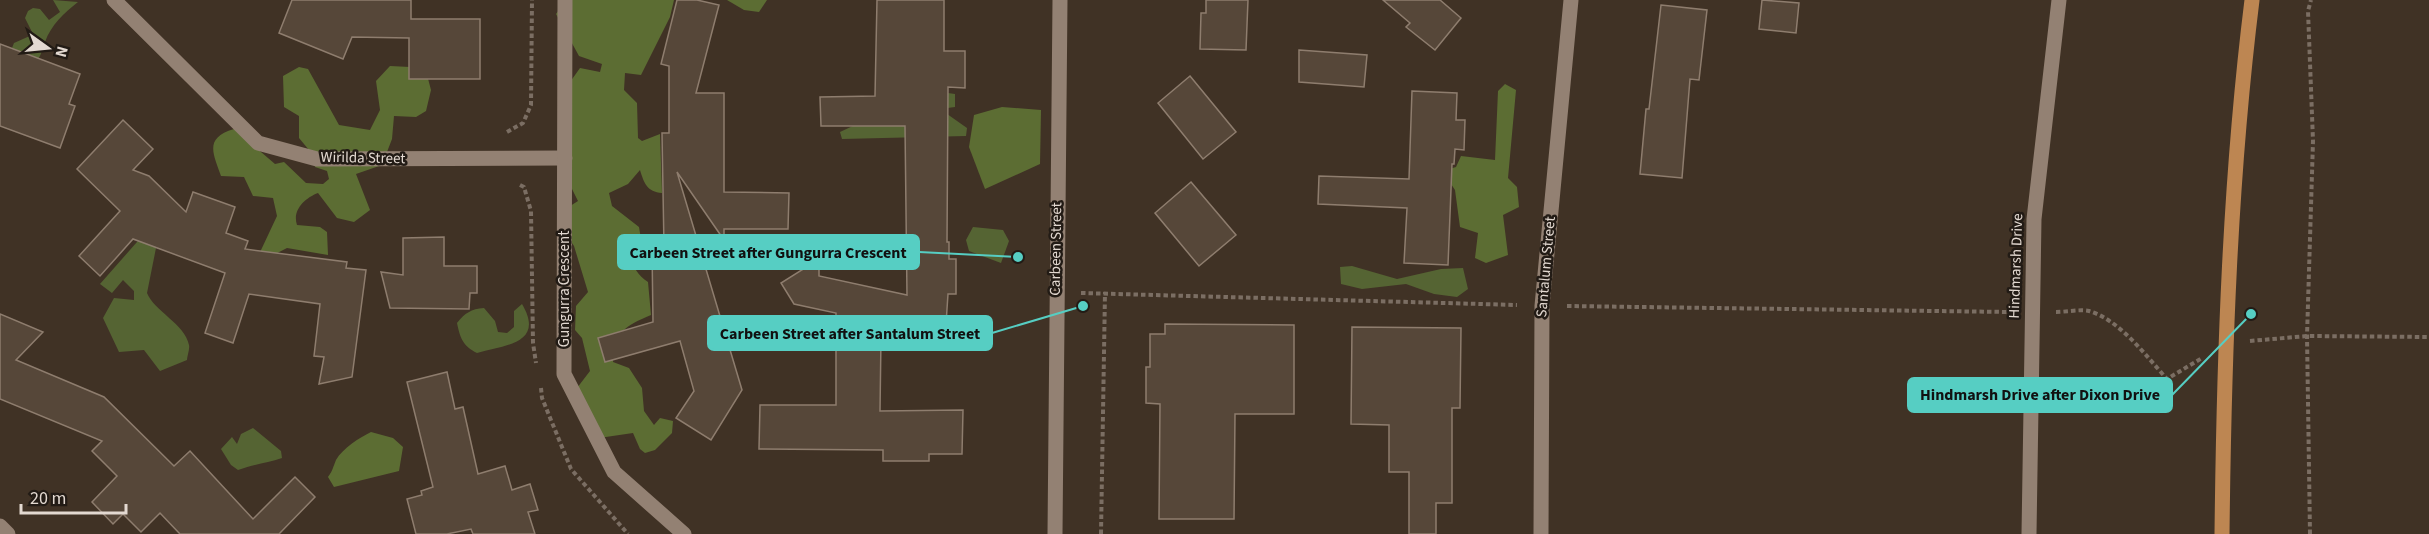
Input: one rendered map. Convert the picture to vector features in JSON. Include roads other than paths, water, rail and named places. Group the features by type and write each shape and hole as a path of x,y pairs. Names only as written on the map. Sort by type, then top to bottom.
{"main road":[{"path":"2222,534 2228,268 2241,85 2252,0"}],"street":[{"name":"Wirilda Street","path":"114,0 258,143 317,159 565,158"},
{"name":"Gungurra Crescent","path":"565,0 564,374 614,472 684,534"},
{"name":"Carbeen Street","path":"1055,534 1060,0"},
{"name":"Santalum Street","path":"1541,534 1542,306 1571,0"},
{"name":"Hindmarsh Drive","path":"2029,534 2034,219 2059,0"},
{"path":"0,526 8,534"}],"place":[{"name":"Carbeen Street after Gungurra Crescent","path":"1018,257"},
{"name":"Carbeen Street after Santalum Street","path":"1083,306"},
{"name":"Hindmarsh Drive after Dixon Drive","path":"2251,314"}]}
